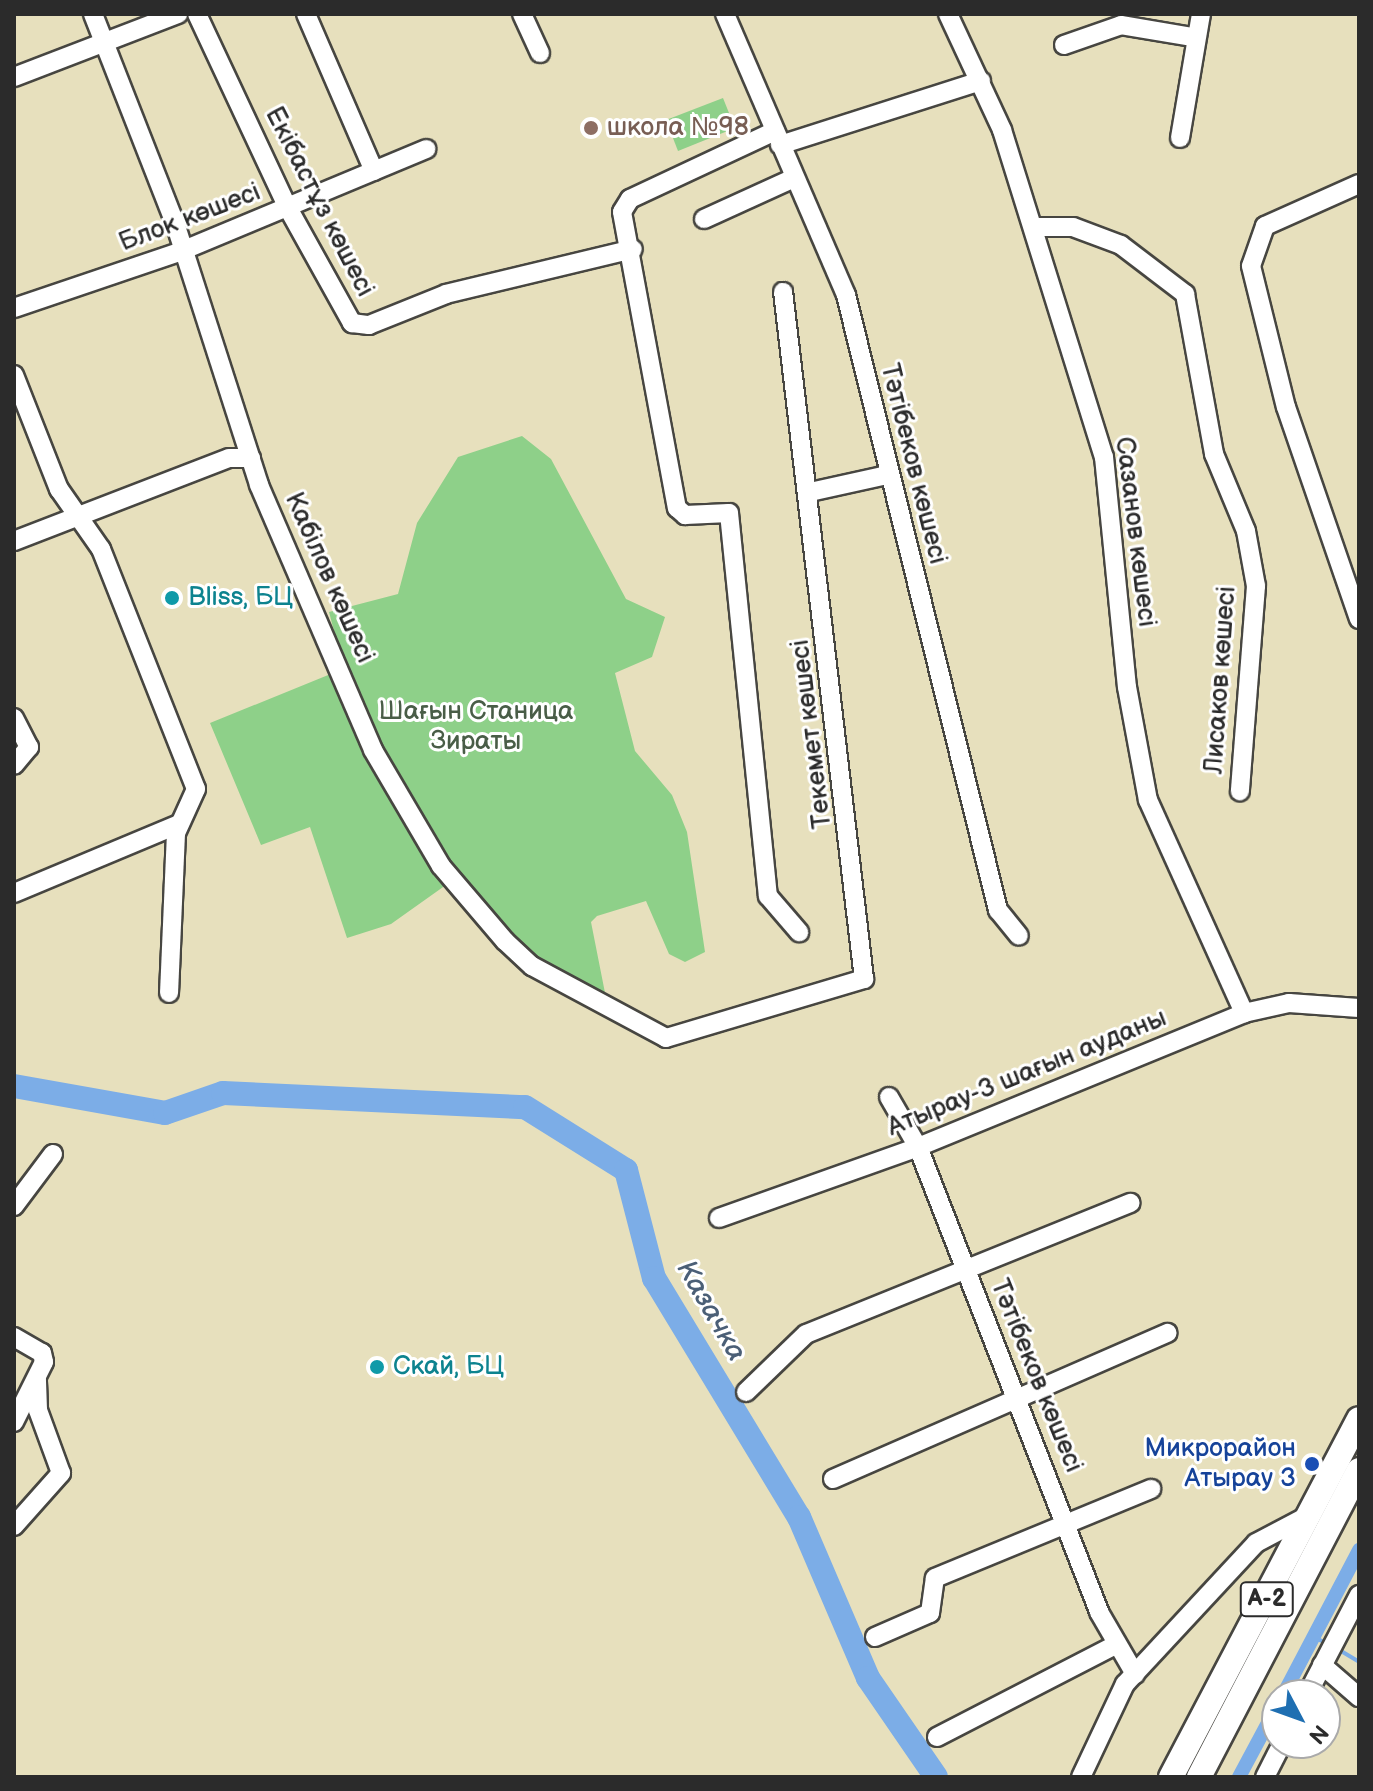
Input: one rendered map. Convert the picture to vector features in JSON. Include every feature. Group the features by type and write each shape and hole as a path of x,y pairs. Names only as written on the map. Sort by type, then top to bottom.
{"main road":[{"name":"A-2","path":"1171,1777 1313,1512 1359,1419"},
{"name":"A-2","path":"1199,1777 1359,1470"}],"street":[{"name":"Кабілов көшесі","path":"93,14 176,226 179,252 251,458 373,750 441,866 532,966 637,1026 682,1037"},
{"path":"14,77 178,14"},
{"name":"Екібастұз көшесі","path":"197,14 288,208 360,326 446,294 633,249"},
{"path":"306,14 374,171"},
{"path":"522,14 540,53"},
{"name":"Тәтібеков көшесі","path":"725,14 846,295 887,475 998,910 1019,936"},
{"name":"Сазанов көшесі","path":"948,14 981,81 1034,227 1104,457 1127,687 1148,800 1244,1013"},
{"path":"1180,138 1193,37 1201,14"},
{"path":"1064,45 1121,25 1193,37"},
{"path":"799,932 768,896 729,513 685,515 677,508 626,202 778,138 981,81"},
{"name":"Блок көшесі","path":"14,308 179,252 426,149"},
{"path":"704,219 794,178"},
{"path":"1359,184 1265,226 1251,266 1286,407 1359,619"},
{"name":"Лисаков көшесі","path":"1034,227 1073,227 1121,245 1185,294 1214,454 1246,531 1256,586 1240,791"},
{"name":"Текемет көшесі","path":"682,1037 864,979 810,492 783,292"},
{"path":"14,375 59,489 101,549 196,789 179,824 169,993"},
{"path":"14,541 77,513 229,458 251,458"},
{"path":"810,492 887,475"},
{"path":"14,718 29,747 14,765"},
{"path":"14,893 179,824"},
{"name":"Атырау-3 шағын ауданы","path":"719,1218 918,1147 1244,1013 1289,1003 1359,1008"},
{"name":"Тәтібеков көшесі","path":"889,1097 918,1147 1113,1646 1135,1674"},
{"path":"14,1206 53,1154"},
{"path":"746,1392 806,1334 1131,1203"},
{"path":"833,1479 1167,1333"},
{"path":"14,1337 42,1353 37,1379 38,1410 61,1473 14,1526"},
{"path":"14,1422 37,1379"},
{"path":"875,1637 930,1613 935,1578 1065,1521 1151,1489"},
{"path":"1081,1777 1135,1674 1256,1543 1313,1512"},
{"path":"1315,1679 1359,1595"},
{"path":"937,1737 1113,1646"},
{"path":"1322,1665 1359,1697"},
{"path":"1265,1777 1274,1759"}],"green space":[{"path":"723,98 735,128 678,151 666,120"},
{"name":"Шағын Станица Зираты","path":"522,436 551,459 626,599 665,617 652,657 615,673 635,751 672,795 687,832 705,952 685,962 669,954 646,901 597,916 591,922 607,1003 527,953 460,875 391,924 347,938 310,827 261,845 210,723 338,671 343,665 329,612 398,594 417,523 458,457"}],"waterway":[{"name":"Казачка","path":"14,1086 165,1113 223,1093 525,1107 626,1170 654,1278 799,1517 868,1678 936,1777"},
{"path":"1291,1679 1359,1550"},
{"path":"1313,1637 1322,1641"},
{"path":"1341,1651 1359,1662"},
{"path":"1239,1777 1261,1736"}],"place":[{"name":"школа №98","path":"591,128"},
{"name":"Bliss, БЦ","path":"172,598"},
{"name":"Скай, БЦ","path":"377,1367"},
{"name":"Микрорайон Атырау 3","path":"1312,1464"}]}
